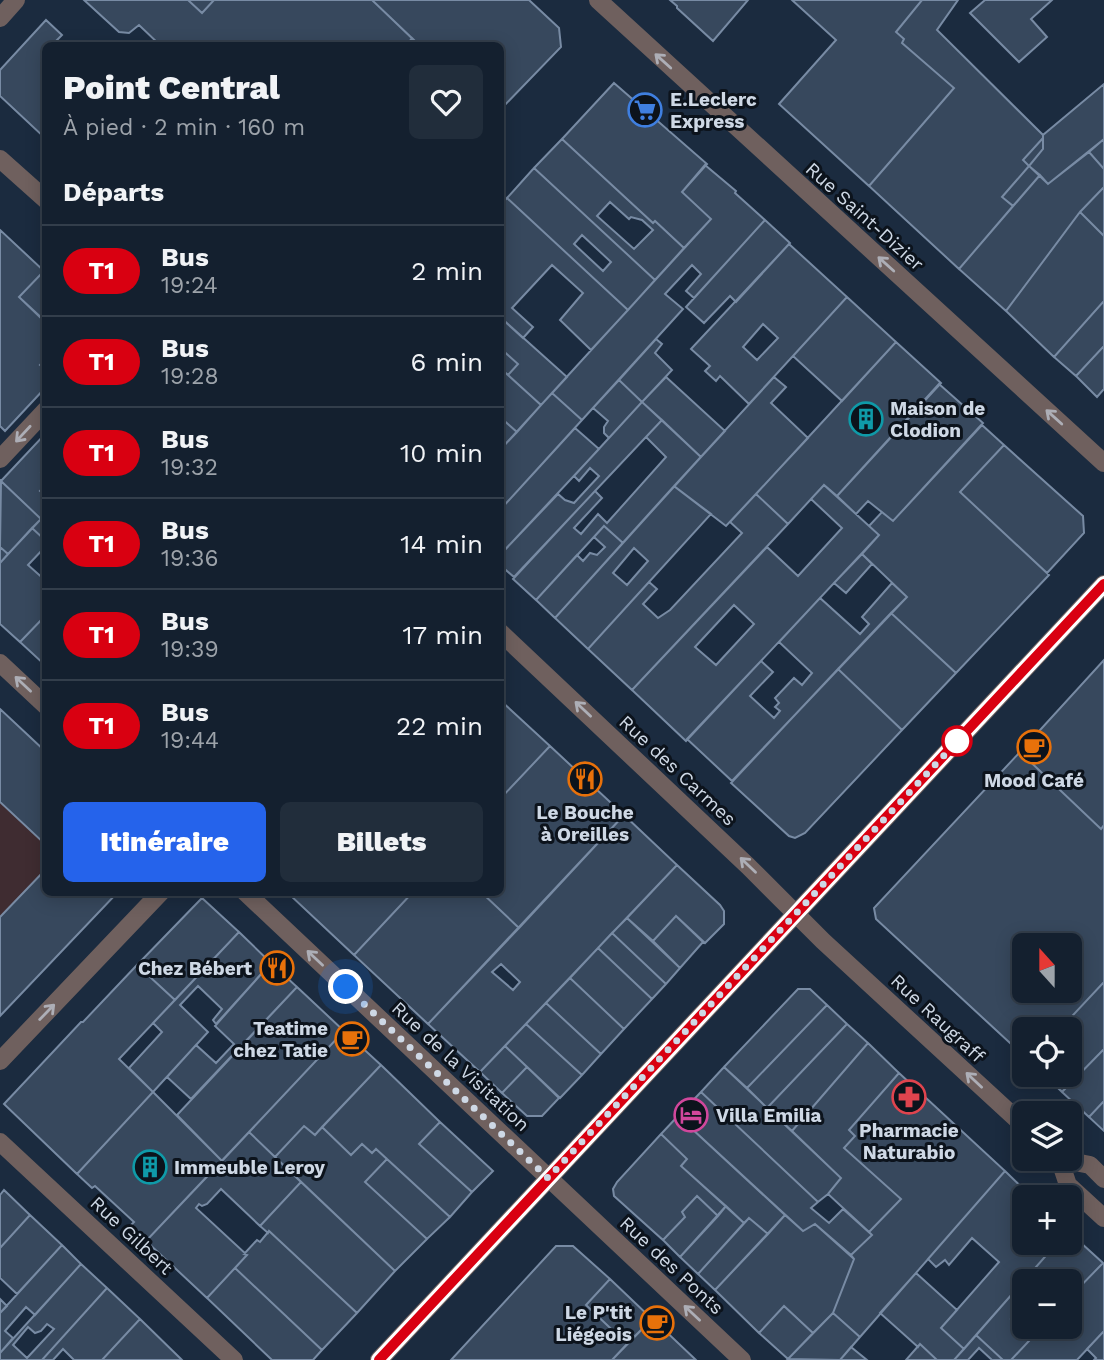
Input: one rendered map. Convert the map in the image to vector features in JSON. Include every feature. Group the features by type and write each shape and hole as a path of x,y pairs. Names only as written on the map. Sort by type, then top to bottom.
{"street":[{"path":"0,18 16,0"},
{"name":"Rue Saint-Dizier","path":"598,0 1104,463"},
{"path":"0,159 42,197"},
{"path":"0,459 42,414"},
{"path":"379,1360 1104,584"},
{"name":"Rue des Carmes","path":"504,636 797,913 823,941"},
{"path":"0,663 42,702"},
{"path":"0,1061 157,896"},
{"name":"Rue de la Visitation","path":"250,896 548,1178"},
{"name":"Rue Raugraff","path":"823,941 1012,1115"},
{"name":"Rue Gilbert","path":"0,1142 234,1360"},
{"path":"1082,1163 1090,1165 1104,1179"},
{"path":"1063,1171 1068,1185 1104,1219"},
{"name":"Rue des Ponts","path":"548,1178 742,1360"}],"shaded area":[{"path":"0,709 42,749 42,896 115,896 0,1016"}],"building":[{"path":"84,0 188,0 202,13 214,0 372,0 412,38 409,42 157,42 139,25 129,33 119,32"},
{"path":"188,0 214,0 202,13"},
{"path":"372,0 529,0 559,28 561,47 504,106 504,42 416,42"},
{"path":"670,0 748,0 713,41"},
{"path":"792,0 922,0 896,32 904,39 902,43 954,88 869,186 779,104 836,40"},
{"path":"922,0 958,0 937,30 1043,135 1023,160 1029,166 1002,197 1013,206 959,269 869,186 954,88 902,43 904,39 896,32"},
{"path":"985,0 1052,0 1031,19 1047,37 1019,62 970,13"},
{"path":"46,20 62,35 55,42 42,42 42,135 0,96 0,70"},
{"path":"614,83 707,164 682,192 711,219 684,248 562,139"},
{"path":"1104,84 1104,139 1048,184 1029,166 1043,149 1043,135"},
{"path":"1043,138 1043,149 1029,166 1023,160"},
{"path":"562,139 684,248 655,280 534,168","holes":["610,202 629,219 631,217 642,220 653,230 634,249 597,216"]},
{"path":"1104,139 1104,169 1089,152"},
{"path":"1089,152 1104,169 1104,187 1080,212 1006,311 959,269 1040,175 1048,184"},
{"path":"705,165 765,220 694,298 686,291 701,274 692,265 665,294 683,309 582,420 552,393 711,219 682,192"},
{"path":"1029,166 1040,175 1013,206 1002,197"},
{"path":"534,168 655,280 628,310 507,198","holes":["582,235 611,262 603,271 574,244"]},
{"path":"1104,187 1104,236 1080,212"},
{"path":"507,198 628,310 591,350 560,320 583,293 552,265 512,308 533,327 523,338 504,321 504,201"},
{"path":"1080,212 1104,236 1104,301 1054,357 1006,311"},
{"path":"765,220 790,243 736,302 730,296 704,323 686,307"},
{"path":"0,230 42,269 42,273 19,297 42,318 42,391 5,431 0,426"},
{"path":"789,244 847,297 749,404 720,376 716,381 705,371 710,366 691,349","holes":["763,324 778,338 757,360 743,347"]},
{"path":"42,273 42,319 19,297"},
{"path":"847,297 896,342 842,401 793,356"},
{"path":"1104,301 1104,346 1076,376 1054,357"},
{"path":"504,321 567,377 541,405 508,375 518,364 504,352"},
{"path":"656,339 662,344 655,353 672,370 642,402 619,380"},
{"name":"Maison de Clodion","path":"896,342 941,383 837,496 824,485 788,524 756,494"},
{"path":"1104,346 1104,389 1097,397 1076,376"},
{"path":"504,352 518,364 508,375 504,372"},
{"path":"504,372 541,405 517,432 504,421"},
{"path":"666,377 725,431 701,457 642,402"},
{"path":"774,377 786,387 771,403 808,438 726,526 674,486"},
{"path":"619,380 642,402 609,438 604,433 608,421 593,408"},
{"path":"939,384 983,423 893,521 868,501 856,514 837,496"},
{"path":"552,393 582,420 504,506 504,446"},
{"path":"642,402 662,420 514,577 504,568 504,551 558,494 574,503 599,476 590,468 579,481 574,476"},
{"path":"662,420 701,457 623,543 604,526 536,600 513,579 595,491 602,498 574,528 581,534 598,514 607,523 666,457 646,437"},
{"path":"504,421 517,432 504,446"},
{"path":"982,425 1004,445 960,492 1049,575 956,673 891,613 907,597 862,554 879,535 869,526 882,512 893,521"},
{"path":"575,428 599,449 504,551 504,506"},
{"path":"42,437 42,518 1,481"},
{"path":"1004,445 1083,516 1084,533 1047,573 960,492"},
{"path":"1,481 41,519 8,554 0,547"},
{"path":"824,485 879,535 686,741 632,690 767,547 798,576 842,528 811,499","holes":["734,605 754,624 716,665 695,647"]},
{"path":"674,486 711,514 588,649 555,618","holes":["634,548 648,561 627,585 613,573"]},
{"path":"756,494 788,524 632,690 588,649 649,582 657,589 643,604 658,618 670,610 742,533 730,522"},
{"path":"42,518 42,537 32,528"},
{"path":"604,526 623,543 555,618 536,600 577,555 583,561 590,553 597,555 605,547 594,537"},
{"path":"32,528 42,537 42,550 28,565 42,577 42,619 20,642 0,624 0,563"},
{"path":"0,547 8,554 0,563"},
{"path":"862,554 872,564 846,593 834,583"},
{"path":"892,583 907,597 732,781 687,739 761,661 773,672 750,696 774,718 780,711 775,707 779,703 775,698 794,678 802,685 812,673 779,642 820,598 860,634 869,624 862,617"},
{"path":"891,613 956,673 902,730 838,669"},
{"path":"42,619 42,662 20,642"},
{"path":"1104,660 1104,825 1101,829 1020,752"},
{"path":"838,669 902,730 805,833 795,838 789,836 731,783"},
{"path":"504,704 550,746 504,795"},
{"path":"0,709 42,748 42,841 0,802"},
{"path":"550,746 624,815 519,928 485,896 504,896 504,795"},
{"path":"1020,752 1101,829 1104,825 1104,982 1071,1017 1012,1017 1012,1045 876,919 874,908"},
{"path":"624,815 677,865 480,1072 428,1024","holes":["501,964 520,982 513,990 492,972"]},
{"path":"677,865 724,911 724,924 705,943 676,916 653,941 627,918"},
{"path":"42,873 42,896 114,896 0,1016 0,917"},
{"path":"291,896 409,896 354,955"},
{"path":"409,896 485,896 519,928 428,1024 354,955"},
{"path":"202,898 239,932 175,1000 137,965"},
{"path":"676,916 703,942 680,968 653,941"},
{"path":"627,918 680,968 666,984 612,933"},
{"path":"239,932 271,963 216,1024 213,1020 222,1009 198,986 180,1005 208,1032 153,1092 129,1068 162,1032 153,1023"},
{"path":"612,933 666,984 652,999 598,948"},
{"path":"598,948 652,999 624,1029 570,978"},
{"path":"271,963 297,987 191,1099 167,1077 196,1045 216,1063 234,1044 215,1026"},
{"path":"137,965 175,1000 119,1059 153,1092 77,1174 4,1104"},
{"path":"570,978 624,1029 601,1054 546,1003"},
{"path":"1104,982 1104,1049 1082,1072 1082,1017 1071,1017"},
{"path":"297,987 344,1031 222,1161 177,1115"},
{"path":"798,989 810,989 827,1005 747,1088 724,1067"},
{"path":"546,1003 601,1054 582,1075 526,1024"},
{"path":"827,1005 847,1024 767,1108 747,1088"},
{"path":"526,1024 582,1075 560,1098 505,1046"},
{"path":"847,1024 868,1043 792,1131 767,1108"},
{"path":"344,1031 381,1065 315,1135 304,1126 275,1157 249,1132"},
{"path":"868,1043 899,1073 849,1130 855,1136 844,1148 901,1199 869,1232 828,1194 841,1178 792,1131"},
{"path":"505,1046 527,1067 502,1093 480,1072"},
{"path":"1104,1049 1104,1101 1089,1117 1082,1111 1082,1101 1072,1101 1062,1092 1067,1087 1082,1087 1082,1072"},
{"path":"381,1065 440,1122 419,1144 472,1192 450,1217 376,1149 372,1153 362,1144 351,1155 322,1127"},
{"path":"527,1067 559,1098 542,1116 527,1116 502,1093"},
{"path":"724,1067 841,1178 818,1202 701,1092"},
{"path":"899,1073 1005,1171 860,1337 833,1313 854,1259 851,1255 872,1235 869,1232 901,1199 844,1148 855,1136 849,1130"},
{"name":"Immeuble Leroy","path":"153,1092 222,1161 146,1241 131,1225 134,1222 95,1186 92,1188 77,1174"},
{"path":"701,1092 818,1202 811,1208 829,1223 843,1209 872,1235 851,1255 815,1224 803,1231 678,1116"},
{"path":"1104,1101 1104,1131 1089,1117"},
{"path":"678,1116 785,1215 768,1234 749,1218 744,1223 681,1166 687,1159 661,1134"},
{"path":"440,1122 493,1171 472,1192 419,1144"},
{"path":"304,1126 315,1135 322,1127 351,1155 362,1144 372,1153 376,1149 387,1159 365,1182 427,1239 395,1271 275,1157"},
{"path":"249,1132 301,1182 260,1226 221,1189 207,1204 199,1204 196,1208 247,1255 207,1298 146,1241"},
{"path":"661,1134 687,1159 681,1166 726,1206 718,1216 697,1196 682,1212 685,1217 663,1240 614,1196 613,1189"},
{"path":"387,1159 450,1217 427,1239 365,1182"},
{"path":"1005,1171 1020,1185 1012,1185 1012,1255 1047,1255 1034,1269 1012,1269 1012,1294 964,1349 941,1328 999,1262 972,1238 949,1265 945,1260 936,1267 928,1259"},
{"path":"301,1182 395,1271 357,1313 269,1231 268,1233 260,1226"},
{"path":"4,1190 30,1215 0,1248 0,1195"},
{"path":"697,1196 718,1216 680,1257 663,1240 685,1217 682,1212"},
{"path":"726,1206 744,1223 698,1274 680,1257"},
{"path":"30,1215 62,1245 17,1294 0,1278 0,1248"},
{"path":"785,1215 803,1231 815,1224 854,1259 833,1313 813,1333 784,1306 759,1333 715,1290"},
{"path":"749,1218 768,1234 715,1290 698,1274"},
{"path":"269,1231 357,1313 322,1350 235,1268 247,1255 244,1254"},
{"path":"1082,1244 1103,1263 1082,1285 1082,1269 1034,1269 1047,1255 1082,1255"},
{"path":"62,1245 81,1264 35,1315 26,1307 5,1331 13,1338 0,1353 0,1313"},
{"path":"556,1246 573,1246 610,1279 586,1305 627,1344 612,1360 451,1360"},
{"path":"81,1264 107,1288 42,1360 0,1360 0,1353","holes":["47,1324 54,1329 27,1358 13,1345 28,1327 35,1333"]},
{"path":"1104,1264 1104,1331 1077,1360 1011,1360 1031,1339 1082,1339 1082,1285"},
{"path":"235,1268 322,1350 313,1360 272,1360 207,1298"},
{"path":"916,1273 957,1310 941,1328 964,1349 954,1360 937,1360 880,1313"},
{"path":"610,1279 652,1319 627,1344 586,1305"},
{"path":"107,1288 140,1319 102,1360 74,1360 63,1349 53,1360 42,1360"},
{"path":"1012,1294 1012,1339 1031,1339 1011,1360 1003,1360 976,1335"},
{"path":"0,1299 7,1306 0,1313"},
{"path":"784,1306 813,1333 788,1359 759,1333"},
{"path":"833,1313 860,1337 840,1360 788,1359"},
{"path":"140,1319 181,1359 182,1360 102,1360"},
{"path":"652,1319 657,1323 696,1360 612,1360"},
{"path":"1104,1331 1104,1360 1094,1360 1096,1358 1087,1349"},
{"path":"976,1335 1003,1360 992,1360 979,1348 968,1360 954,1360"},
{"path":"920,1344 937,1360 906,1360"},
{"path":"851,1347 867,1360 840,1360"}],"bus line":[{"name":"T1","path":"379,1360 1104,584"}],"place":[{"name":"E.Leclerc Express","path":"645,110"},
{"name":"Maison de Clodion","path":"866,419"},
{"name":"Mood Café","path":"1034,747"},
{"name":"Le Bouche à Oreilles","path":"585,779"},
{"name":"Chez Bébert","path":"277,968"},
{"name":"Teatime chez Tatie","path":"352,1039"},
{"name":"Pharmacie Naturabio","path":"909,1097"},
{"name":"Villa Emilia","path":"691,1115"},
{"name":"Immeuble Leroy","path":"150,1167"},
{"name":"Le P'tit Liégeois","path":"657,1323"}],"route":[{"path":"346,987 548,1178 965,733 957,741"}]}
